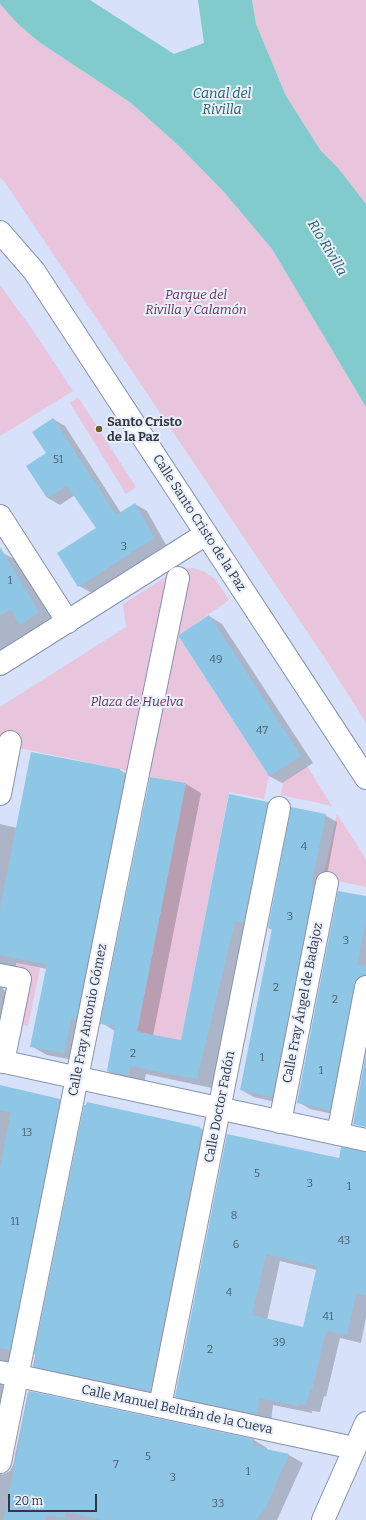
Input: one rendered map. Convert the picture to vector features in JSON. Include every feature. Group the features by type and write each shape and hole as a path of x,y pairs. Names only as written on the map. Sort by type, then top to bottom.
{"street":[{"name":"Calle Santo Cristo de la Paz","path":"0,232 34,271 366,778"},
{"path":"0,516 68,622"},
{"path":"0,664 206,534"},
{"name":"Calle Fray Antonio Gómez","path":"0,1462 9,1374 76,1078 178,578"},
{"path":"0,794 10,742"},
{"name":"Calle Doctor Fadón","path":"160,1406 279,808"},
{"name":"Calle Fray Ángel de Badajoz","path":"280,1122 327,883"},
{"path":"0,975 20,979 2,1062 366,1140"},
{"path":"338,1134 366,987"},
{"name":"Calle Manuel Beltrán de la Cueva","path":"9,1374 354,1448"},
{"path":"323,1520 366,1423"}],"green space":[{"path":"252,0 366,0 366,204 339,169 321,151 286,96 256,24"},
{"name":"Parque del Rivilla y Calamón","path":"0,4 18,24 39,42 131,103 178,145 224,192 272,249 366,407 366,723 327,661 4,181 0,178"},
{"path":"0,285 32,329 73,391 0,436"},
{"path":"78,397 136,487 126,494 70,403"},
{"name":"Plaza de Huelva","path":"192,568 203,571 216,580 229,600 178,636 269,776 264,799 229,792 181,1040 170,1038 146,1051 150,1034 137,1031 186,783 151,777 0,744 0,707 126,627 123,604 175,571"},
{"path":"307,766 332,806 281,795 283,782"},
{"path":"337,814 366,859 366,887 323,878"},
{"path":"15,963 40,968 28,1026 3,1021"}],"water":[{"name":"Canal del Rivilla","path":"0,0 90,0 174,54 204,43 198,0 252,0 256,24 286,96 321,151 339,169 366,204 366,407 272,249 224,192 178,145 131,103 39,42 18,24 0,4"}],"building":[{"path":"53,418 116,515 135,503 154,538 78,587 57,553 96,528 67,486 47,498 26,466 46,453 32,432"},
{"path":"0,547 39,612 20,625 10,609 0,616"},
{"path":"209,615 301,756 269,776 179,637 179,635"},
{"path":"31,752 120,769 120,772 125,773 76,1020 71,1019 64,1053 30,1047 47,964 0,955 0,909"},
{"path":"150,777 186,783 137,1032 181,1040 229,794 268,802 243,923 235,921 197,1079 130,1066 128,1076 107,1071 115,1026 100,1024"},
{"path":"291,807 326,814 311,886 314,887 272,1097 240,1090 272,929 268,928"},
{"path":"338,891 366,896 366,921 357,965 366,966 366,975 362,975 357,979 354,985 330,1110 297,1103"},
{"path":"366,1054 366,1127 353,1124"},
{"path":"0,1085 60,1099 10,1350 0,1348 0,1168 11,1112 0,1110"},
{"path":"87,1102 200,1127 202,1129 150,1391 34,1367 37,1355 34,1354 84,1105 86,1105"},
{"path":"227,1134 339,1158 341,1147 366,1152 366,1295 356,1293 347,1335 326,1331 312,1389 310,1389 306,1405 299,1404 298,1406 259,1398 257,1414 175,1397","holes":["266,1254 317,1266 303,1327 252,1315"]},
{"path":"29,1391 254,1439 253,1446 289,1454 266,1507 256,1520 104,1520 66,1512 65,1518 46,1515 45,1520 4,1520"}],"place":[{"name":"Santo Cristo de la Paz","path":"99,429"}],"water label":[{"name":"Río Rivilla","path":"327,248"}]}
